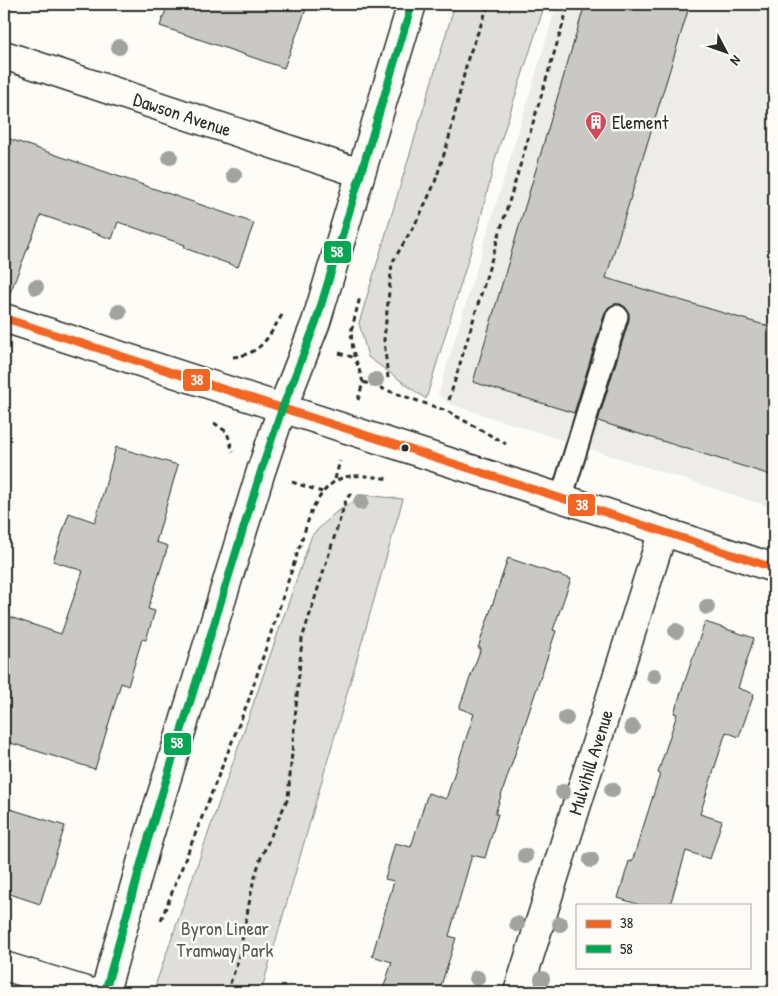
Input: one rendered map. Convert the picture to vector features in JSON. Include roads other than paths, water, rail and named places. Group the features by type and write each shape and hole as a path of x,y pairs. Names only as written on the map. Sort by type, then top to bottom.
{"street":[{"path":"105,992 145,849 282,408 316,322 412,4"},
{"name":"Dawson Avenue","path":"4,55 360,173"},
{"path":"4,318 370,435 774,568"},
{"name":"Mulvihill Avenue","path":"518,992 663,531"},
{"path":"4,966 89,992"}],"lane":[{"path":"561,499 617,316"}],"place":[{"name":"Element","path":"596,141"}],"park label":[{"name":"Byron Linear Tramway Park","path":"225,939"}]}
